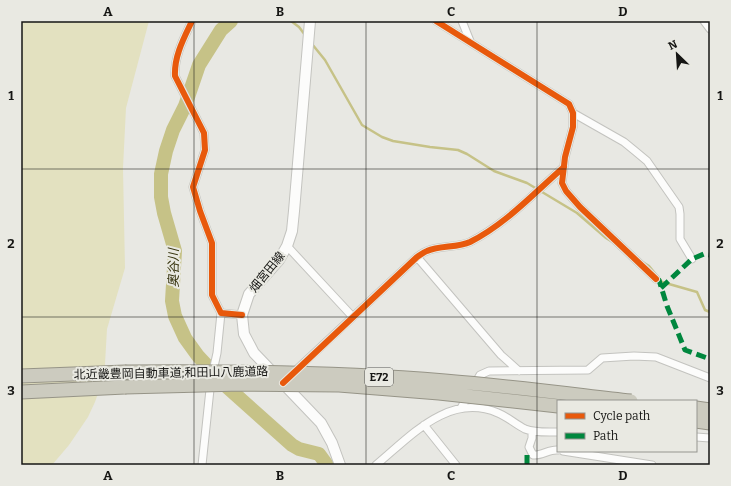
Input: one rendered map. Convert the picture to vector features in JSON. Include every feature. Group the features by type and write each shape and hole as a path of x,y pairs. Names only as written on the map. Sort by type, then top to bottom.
{"highway":[{"name":"北近畿豊岡自動車道;和田山八鹿道路","path":"21,376 125,372 240,371 342,374 445,381 622,400"},
{"name":"北近畿豊岡自動車道;和田山八鹿道路","path":"21,392 241,384 339,385 439,393 557,406"},
{"path":"697,408 710,410"},
{"path":"697,421 710,423"}],"main road":[{"name":"畑宮田線","path":"310,21 292,231 287,246 279,260 249,294 242,315 244,334 254,353 321,422 332,443 340,465"}],"street":[{"path":"192,21 178,52 174,66 175,76 204,133 205,150 193,187 212,243 212,295 220,313 217,353 211,380 202,465"},
{"path":"436,21 569,104 573,113 573,127 562,183 566,191 580,207 656,279"},
{"path":"462,21 470,41"},
{"path":"704,21 710,29"},
{"path":"573,113 624,142 647,161 679,207 680,239 692,258"},
{"path":"283,383 352,316 417,257 428,250 468,243 484,234 517,209 564,167"},
{"path":"287,246 352,316"},
{"path":"417,257 501,355 519,371"},
{"path":"220,313 242,315"},
{"path":"461,408 480,375 489,371 588,370 602,358 634,356 656,357 710,378"},
{"path":"376,465 424,425 444,413 461,408 482,408 499,413 524,429 532,432 557,432"},
{"path":"424,425 456,465"},
{"path":"532,432 529,447 533,455 536,456 553,449 557,450"},
{"path":"697,437 710,438"},
{"path":"569,452 652,465"}],"shaded area":[{"path":"21,21 149,21 126,108 123,168 125,268 107,329 105,364 101,385 88,417 69,445 52,465 21,465"}],"waterway":[{"name":"奥谷川","path":"231,21 221,30 199,65 185,106 173,130 166,151 161,174 161,197 175,251 172,301 175,316 185,338 198,356 226,386 292,445 299,449 319,454 327,465"},
{"path":"291,21 299,27 305,35"},
{"path":"312,44 325,60 362,125 382,137 393,141 458,150 467,154 494,171 527,183 577,213 614,243"},
{"path":"641,261 649,266 662,282 697,292 705,310 710,312"}],"marked path":[{"path":"661,288 692,259 704,254 710,255"},
{"path":"656,279 659,280 667,306 685,350 710,359"},
{"path":"527,465 527,455 530,452"}],"cycle path":[{"path":"192,21 178,54 175,76 204,133 205,150 193,187 212,243 212,295 221,313 242,315"},
{"path":"436,21 569,104 573,113 573,127 565,157 562,183 566,191 580,207 656,279"},
{"path":"283,383 417,257 432,249 465,244 483,235 519,208 564,167"}]}
